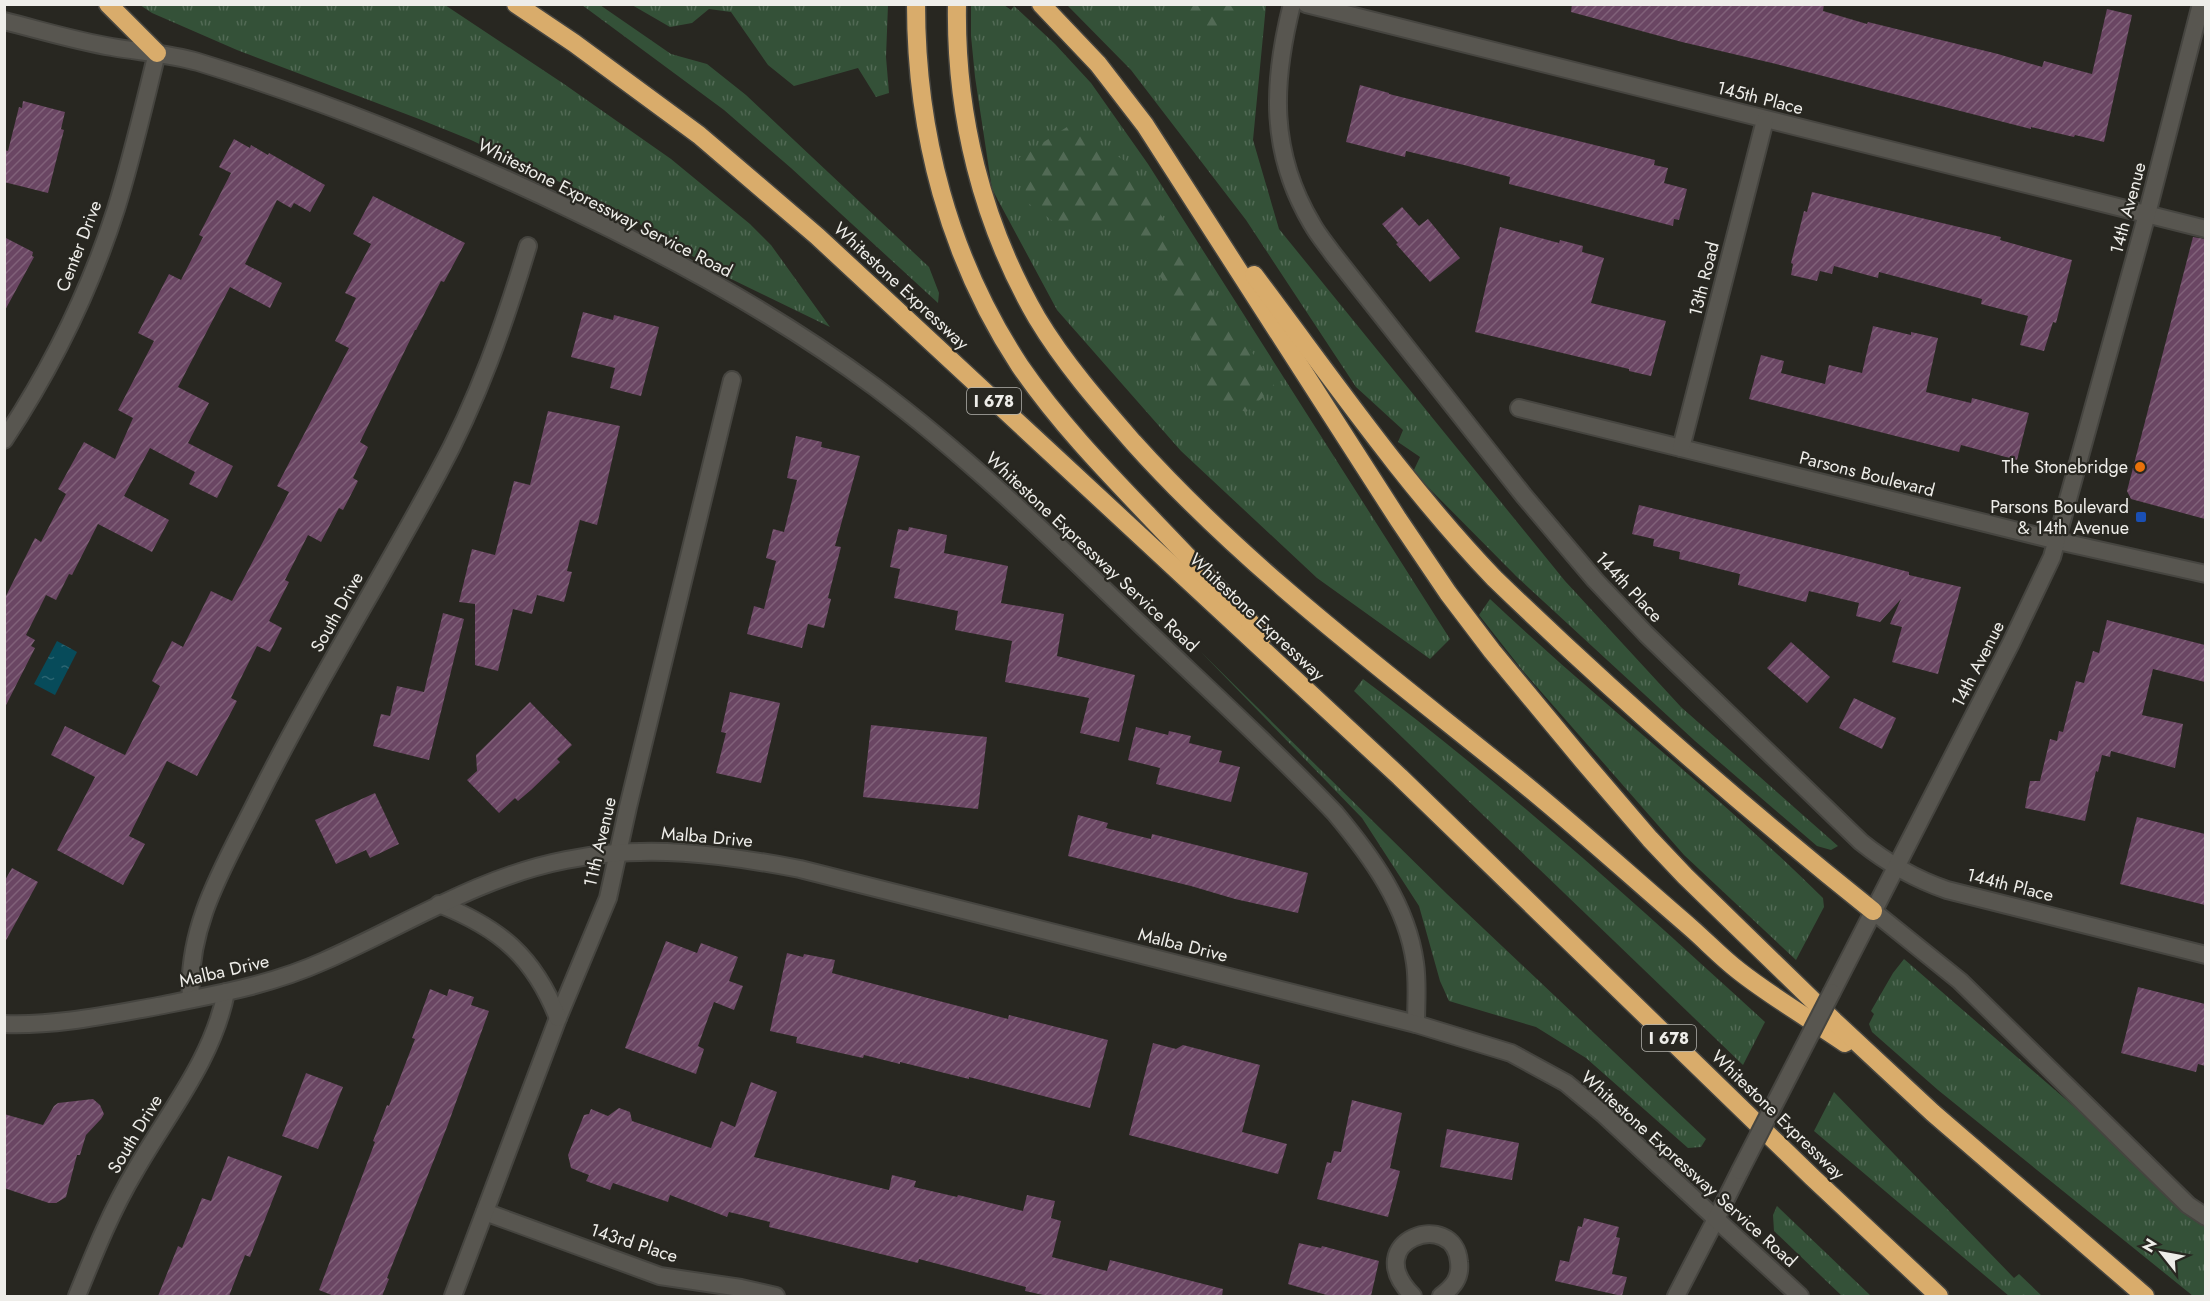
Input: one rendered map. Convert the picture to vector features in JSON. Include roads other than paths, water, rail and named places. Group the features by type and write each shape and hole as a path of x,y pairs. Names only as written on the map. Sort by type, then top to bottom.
{"highway":[{"path":"108,4 157,53"},
{"name":"Whitestone Expressway","path":"516,4 649,97 778,201 1400,777 1812,1177 1939,1296"},
{"path":"916,4 916,44 922,104 928,143 938,182 965,263 1015,357 1048,403 1095,459 1400,777"},
{"path":"957,4 960,76 969,136 980,184 993,224 1014,275 1044,328 1079,379 1115,421 1209,521 1300,604 1522,783 1739,971 1896,1078"},
{"path":"1041,4 1081,44 1114,84 1174,168 1391,457 1481,563 1529,611 1677,747 1791,845 1873,911"},
{"path":"1174,168 1398,519 1448,593 1492,651 1650,839 1784,972 1896,1078 2036,1203 2145,1296"}],"street":[{"name":"144th Place","path":"1292,4 1278,70 1277,113 1282,148 1293,186 1311,224 1517,487 1620,608 1861,842 1896,867 1947,890 2205,955"},
{"name":"145th Place","path":"1306,4 2205,229"},
{"name":"14th Avenue","path":"1676,1296 2032,600 2058,541 2147,214 2201,4"},
{"path":"4,21 93,44 157,53"},
{"name":"Center Drive","path":"4,440 54,354 105,238 127,172 157,53"},
{"name":"Whitestone Expressway Service Road","path":"157,53 199,63 370,121 514,182 638,242 730,292 874,386 962,456 1024,512 1321,798 1342,821 1363,847 1388,887 1407,927 1416,966 1416,1024 1511,1053 1566,1083 1602,1113 1800,1296"},
{"name":"13th Road","path":"1681,448 1765,120"},
{"name":"South Drive","path":"191,999 189,980 193,948 210,894 277,760 465,421 496,348 528,246"},
{"name":"11th Avenue","path":"453,1296 558,1018 608,898 732,380"},
{"name":"Parsons Boulevard","path":"1519,408 2058,541 2205,574"},
{"name":"Malba Drive","path":"4,1024 92,1018 226,992 300,972 485,884 536,867 573,858 619,851 696,852 800,869 1416,1024"},
{"path":"439,904 459,912 490,930 518,952 544,985 558,1018"},
{"path":"1873,911 1960,981 2188,1205 2205,1217"},
{"name":"South Drive","path":"77,1296 107,1224 126,1187 206,1053 222,1013 226,992"},
{"name":"143rd Place","path":"485,1212 660,1275 776,1296"},
{"path":"1413,1296 1398,1278 1396,1257 1407,1240 1426,1233 1437,1234 1447,1239 1455,1247 1459,1258 1460,1269 1457,1279 1441,1296"}],"water":[{"path":"57,641 77,652 55,695 34,684"}],"place":[{"name":"The Stonebridge","path":"2140,467"},
{"name":"Parsons Boulevard & 14th Avenue","path":"2141,517"}]}
